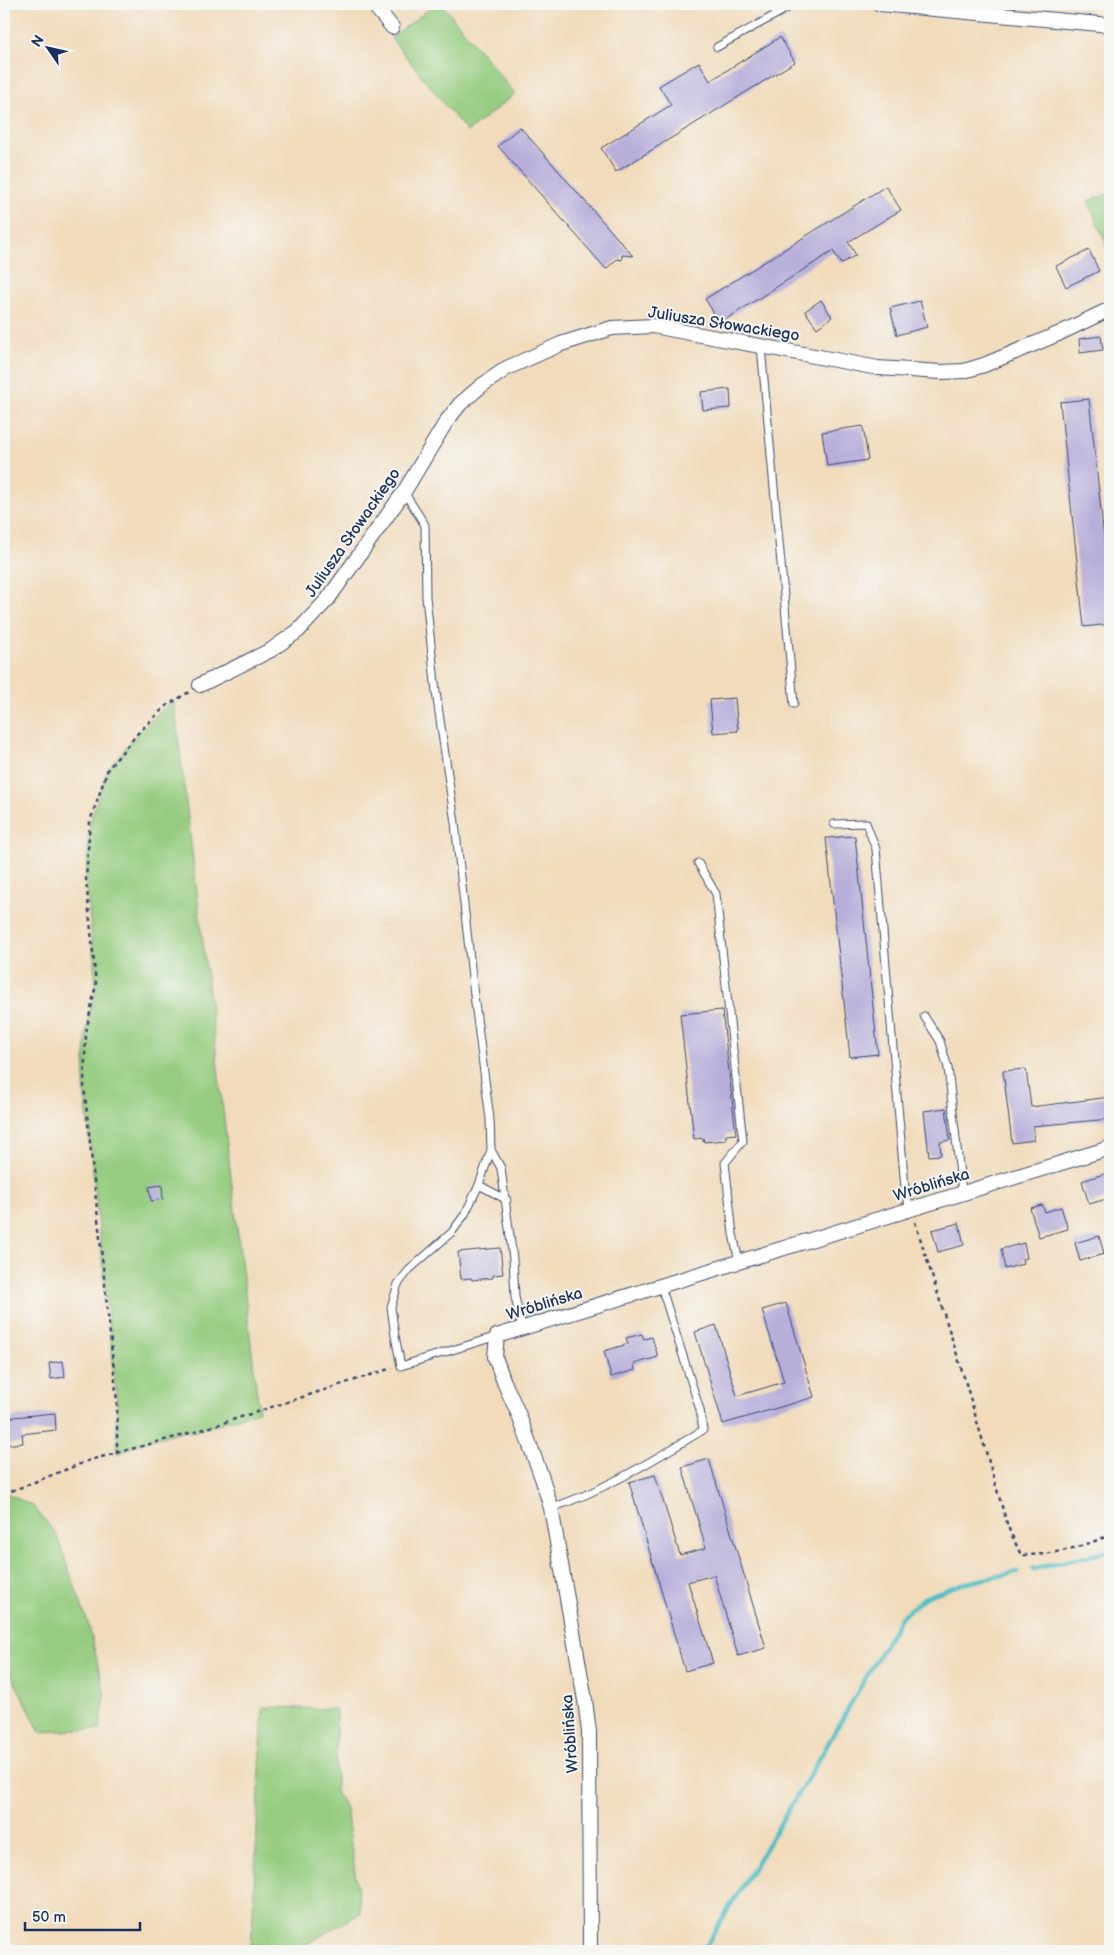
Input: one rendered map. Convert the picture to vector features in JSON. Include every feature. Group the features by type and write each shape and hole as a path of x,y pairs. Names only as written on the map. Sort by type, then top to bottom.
{"street":[{"path":"373,4 392,27"},
{"path":"880,4 908,5 1110,25"},
{"name":"Juliusza Słowackiego","path":"200,684 271,650 298,631 328,599 404,492 446,422 460,404 481,386 507,368 561,344 612,328 653,326 878,368 941,372 964,371 993,361 1110,309"},
{"name":"Wróblińska","path":"590,1948 589,1732 585,1700 551,1508 539,1469 496,1357 497,1336 1110,1148"}],"lane":[{"path":"717,47 795,4"},
{"path":"760,347 794,704"},
{"path":"404,492 426,524 426,597 436,692 455,823 490,1119 491,1150 479,1185 465,1214 452,1232 409,1270 398,1284 391,1306 401,1366 497,1336"},
{"path":"834,824 866,823 876,849 904,1180 910,1209"},
{"path":"698,863 716,894 743,1141 725,1162 733,1234 739,1262"},
{"path":"924,1016 940,1041 948,1068 962,1192"},
{"path":"491,1150 501,1168 506,1200 515,1297 522,1328"},
{"path":"479,1185 506,1200"},
{"path":"551,1508 587,1496 616,1482 703,1430 700,1410 661,1286"}],"path":[{"path":"117,1454 117,1400 84,1085 86,1032 96,984 86,879 90,821 108,770 138,734 166,706 200,684"},
{"path":"910,1209 925,1251 1008,1528 1021,1556 1048,1555 1086,1545 1110,1535"},
{"path":"4,1494 90,1460 198,1431 401,1366"}],"green space":[{"path":"436,4 442,4 515,94 467,132 391,38"},
{"path":"1110,193 1110,253 1088,201"},
{"path":"174,701 259,1411 190,1433 188,1429 141,1443 117,1454 117,1401 84,1085 86,1032 96,984 86,879 90,821 108,769 138,733 166,706"},
{"path":"6,1493 33,1506 56,1534 89,1626 105,1695 100,1729 40,1732 10,1672 4,1665 4,1494"},
{"path":"263,1707 336,1709 336,1792 346,1809 361,1913 294,1951 251,1951"}],"building":[{"path":"780,37 795,62 616,172 601,148 671,105 659,86 699,62 710,81"},
{"path":"520,127 633,256 622,255 622,260 617,259 606,269 498,146"},
{"path":"886,186 901,210 848,242 856,255 841,264 833,251 720,323 705,299"},
{"path":"1089,250 1099,271 1066,287 1056,266"},
{"path":"821,300 832,317 817,328 805,311"},
{"path":"920,301 927,327 897,335 890,308"},
{"path":"1101,336 1103,350 1080,353 1079,339"},
{"path":"730,389 731,408 703,410 701,392"},
{"path":"1089,399 1110,594 1110,624 1084,627 1060,402"},
{"path":"863,426 868,460 827,466 822,432"},
{"path":"735,698 738,731 713,733 710,700"},
{"path":"855,836 878,1054 850,1057 826,838"},
{"path":"722,1010 736,1134 726,1135 726,1140 704,1142 703,1138 694,1139 680,1014"},
{"path":"1026,1069 1031,1107 1110,1097 1110,1119 1033,1126 1034,1140 1012,1143 1003,1071"},
{"path":"946,1108 950,1140 940,1142 941,1155 929,1156 924,1111"},
{"path":"1110,1172 1110,1198 1089,1204 1082,1181"},
{"path":"162,1185 163,1199 151,1201 149,1187"},
{"path":"1042,1205 1045,1212 1061,1207 1068,1229 1039,1237 1030,1208"},
{"path":"959,1223 964,1245 938,1252 932,1230"},
{"path":"1099,1236 1104,1254 1080,1261 1075,1243"},
{"path":"1024,1243 1027,1258 1022,1259 1023,1264 1005,1269 1001,1249"},
{"path":"500,1248 503,1274 493,1275 493,1278 461,1279 458,1252"},
{"path":"786,1303 814,1397 723,1424 695,1332 716,1325 737,1396 784,1382 762,1310"},
{"path":"642,1334 644,1339 652,1337 658,1357 634,1364 635,1370 611,1377 604,1351 628,1344 626,1338"},
{"path":"63,1361 65,1377 51,1379 49,1363"},
{"path":"55,1413 56,1430 22,1434 23,1443 4,1445 4,1418"},
{"path":"709,1459 766,1648 738,1656 714,1575 688,1582 713,1663 685,1671 629,1482 655,1475 680,1555 706,1548 682,1467"}],"waterway":[{"path":"1033,1569 1110,1551"},
{"path":"703,1951 815,1766 901,1617 925,1597 962,1584 1017,1572"}]}
